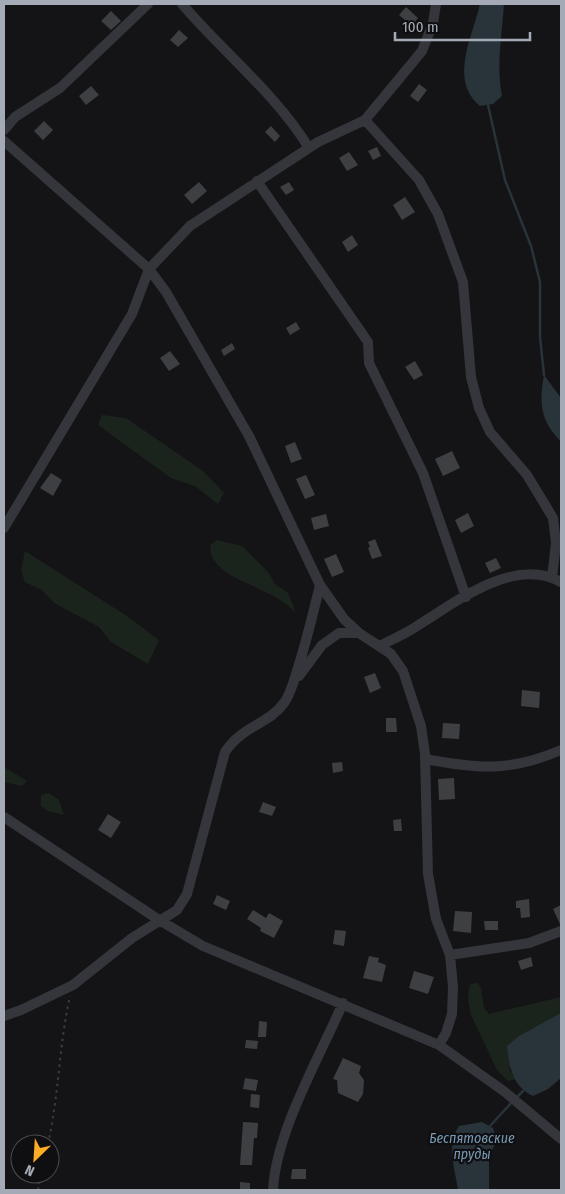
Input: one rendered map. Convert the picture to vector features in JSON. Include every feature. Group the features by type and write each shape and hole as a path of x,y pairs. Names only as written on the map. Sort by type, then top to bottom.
{"street":[{"path":"4,130 15,117 60,88 148,4"},
{"path":"182,4 208,34 292,121 309,148"},
{"path":"4,528 132,314 149,270 190,226 309,148 335,133 366,120 422,51 433,23 436,4"},
{"path":"366,120 419,180 438,214 463,282 471,377 479,408 490,432 527,475 553,518 556,542 556,580 539,574 521,575 499,580 380,646"},
{"path":"4,141 149,270 166,292 250,436 320,585 344,619 359,634 391,654 403,672 421,726 428,874 436,919 450,955 453,987 452,1014 446,1033 438,1045"},
{"path":"257,181 368,342 369,362 423,473 466,597"},
{"path":"4,1016 73,985 132,938 177,910 187,894 225,752 232,741 246,730 267,718 284,704 310,632 320,585"},
{"path":"293,683 322,646 339,633 359,634"},
{"path":"424,759 494,768 516,766 561,750"},
{"path":"4,817 159,920 203,946 343,1003 438,1045 505,1092 530,1115 561,1139"},
{"path":"450,955 529,943 561,931"},
{"path":"273,1190 278,1155 287,1129 343,1003"}],"path":[{"path":"50,1134 61,1064 64,1024 73,985"}],"shaded area":[{"path":"102,415 126,418 203,471 224,493 218,504 195,486 171,478 98,425"},
{"path":"217,540 242,546 269,573 275,584 288,593 296,613 276,598 220,568 212,557 210,545"},
{"path":"25,551 127,616 159,640 148,664 111,642 99,627 54,603 42,590 25,582 21,571"},
{"path":"4,767 27,781 22,786 4,782"},
{"path":"49,793 59,800 64,815 48,811 41,806 41,795"},
{"path":"477,983 481,987 484,1008 489,1014 561,997 561,1013 509,1069 516,1079 508,1081 497,1070 471,1015 468,999 469,988 471,984"}],"water":[{"path":"480,4 504,4 499,61 502,96 493,104 480,106 471,95 466,84 464,71 468,43"},
{"path":"544,375 561,398 561,442 545,419 542,403"},
{"path":"561,1013 561,1078 548,1089 533,1096 521,1087 513,1076 507,1046 519,1036"},
{"name":"Беспятовские пруды","path":"482,1122 493,1128 497,1140 489,1156 489,1190 458,1190 452,1157 455,1133 459,1126"}],"building":[{"path":"406,7 418,18 412,26 399,15"},
{"path":"111,11 121,21 111,30 101,21"},
{"path":"179,30 188,38 178,47 170,40"},
{"path":"419,84 427,90 418,102 410,96"},
{"path":"91,86 99,95 86,105 79,96"},
{"path":"44,121 53,130 43,140 34,131"},
{"path":"271,126 280,136 275,142 265,132"},
{"path":"377,147 381,156 373,160 368,151"},
{"path":"349,152 358,165 347,171 339,158"},
{"path":"199,182 207,191 192,204 184,195"},
{"path":"289,182 294,190 286,195 280,187"},
{"path":"405,197 415,212 402,220 393,205"},
{"path":"352,235 358,245 348,252 342,242"},
{"path":"296,322 300,329 290,335 286,328"},
{"path":"232,343 235,349 224,356 221,350"},
{"path":"170,351 180,364 169,371 160,358"},
{"path":"415,361 423,375 414,380 405,367"},
{"path":"295,442 302,459 291,463 285,446"},
{"path":"452,451 460,468 443,476 435,459"},
{"path":"51,473 62,480 53,496 40,488"},
{"path":"306,475 315,495 305,499 296,479"},
{"path":"468,513 474,526 461,533 455,520"},
{"path":"326,514 329,526 314,530 311,518"},
{"path":"375,539 382,556 372,559 368,542"},
{"path":"336,554 344,572 332,577 324,559"},
{"path":"496,558 501,568 490,573 485,563"},
{"path":"375,673 381,688 370,693 364,677"},
{"path":"522,690 540,692 539,708 521,706"},
{"path":"386,718 396,718 397,732 386,732"},
{"path":"443,723 460,724 459,739 442,738"},
{"path":"342,762 343,771 333,773 332,763"},
{"path":"454,778 455,799 439,800 438,779"},
{"path":"263,802 276,807 272,816 259,812"},
{"path":"108,814 121,822 111,838 98,830"},
{"path":"401,819 402,831 394,831 393,820"},
{"path":"217,895 230,901 226,910 213,904"},
{"path":"529,899 530,917 521,918 520,908 516,908 516,901"},
{"path":"561,905 561,924 560,924 553,909"},
{"path":"253,910 266,918 269,913 283,921 274,938 260,931 261,928 247,919"},
{"path":"455,911 472,912 471,933 453,931"},
{"path":"484,921 498,921 498,930 485,930"},
{"path":"335,930 346,931 344,946 333,944"},
{"path":"369,956 379,958 378,962 386,965 382,982 363,978"},
{"path":"531,957 533,966 521,970 518,961"},
{"path":"414,971 434,977 428,994 409,988"},
{"path":"259,1021 267,1022 266,1037 258,1037"},
{"path":"246,1040 258,1041 257,1049 245,1048"},
{"path":"343,1058 361,1066 359,1073 364,1080 363,1094 358,1102 338,1093 337,1080 333,1079"},
{"path":"245,1078 258,1080 256,1091 243,1089"},
{"path":"251,1094 260,1095 259,1108 250,1107"},
{"path":"243,1122 258,1123 257,1138 254,1138 252,1165 240,1165"},
{"path":"292,1169 306,1169 306,1179 291,1179"},
{"path":"240,1182 250,1183 250,1190 240,1190"}],"waterway":[{"path":"488,105 505,180 531,246 540,282 540,337 544,375"},
{"path":"517,1097 523,1091"},
{"path":"490,1126 513,1101"}]}
